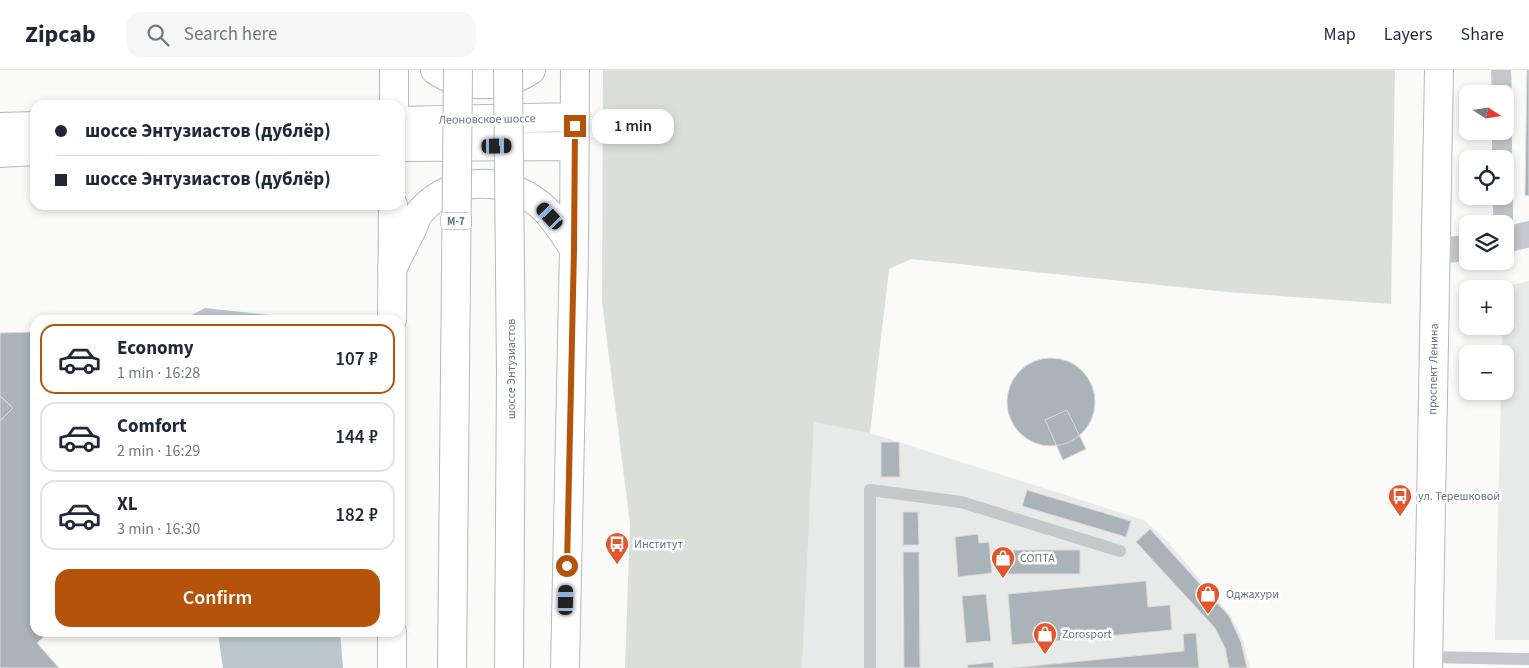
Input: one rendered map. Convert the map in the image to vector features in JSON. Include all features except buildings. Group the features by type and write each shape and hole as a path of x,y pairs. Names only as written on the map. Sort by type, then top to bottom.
{"main road":[{"path":"394,70 394,100"},
{"path":"435,70 453,79 483,85 513,79 531,70"},
{"name":"М-7","path":"452,668 458,70"},
{"name":"шоссе Энтузиастов","path":"508,70 511,372 509,668"},
{"path":"565,668 574,249 575,70"},
{"name":"проспект Ленина","path":"1428,662 1439,70"},
{"name":"Леоновское шоссе","path":"405,121 575,117"},
{"path":"0,127 30,126"},
{"path":"405,147 574,146"},
{"path":"0,153 30,151"},
{"path":"392,268 420,212 443,194 457,187 472,184 501,185 515,189 528,196 550,216 574,249"},
{"path":"392,315 393,210"},
{"path":"392,637 392,668"}],"street":[{"path":"1501,70 1502,85"},
{"path":"1514,238 1529,234"},
{"path":"1435,251 1459,249"}],"lane":[{"path":"870,668 870,490 961,502 1120,551"},
{"path":"1428,662 1529,659"}],"shaded area":[{"path":"603,70 1395,70 1391,304 1227,292 911,259 889,269 870,433 814,422 802,668 625,668 630,524 602,301"},
{"path":"1529,281 1529,640 1495,640 1501,400 1514,400 1514,345 1502,345 1502,335 1514,335 1514,284"},
{"path":"205,308 270,315 192,315"},
{"name":"СОПТА","path":"814,421 870,433 1144,520 1168,542 1231,616 1243,640 1250,668 802,668"},
{"path":"219,637 340,637 343,668 223,668"}],"place":[{"name":"ул. Терешковой","path":"1400,517"},
{"name":"Институт","path":"617,565"},
{"name":"СОПТА","path":"1003,579"},
{"name":"Оджахури","path":"1208,615"},
{"name":"Zorosport","path":"1045,655"}],"route":[{"path":"567,566 575,126"}]}
